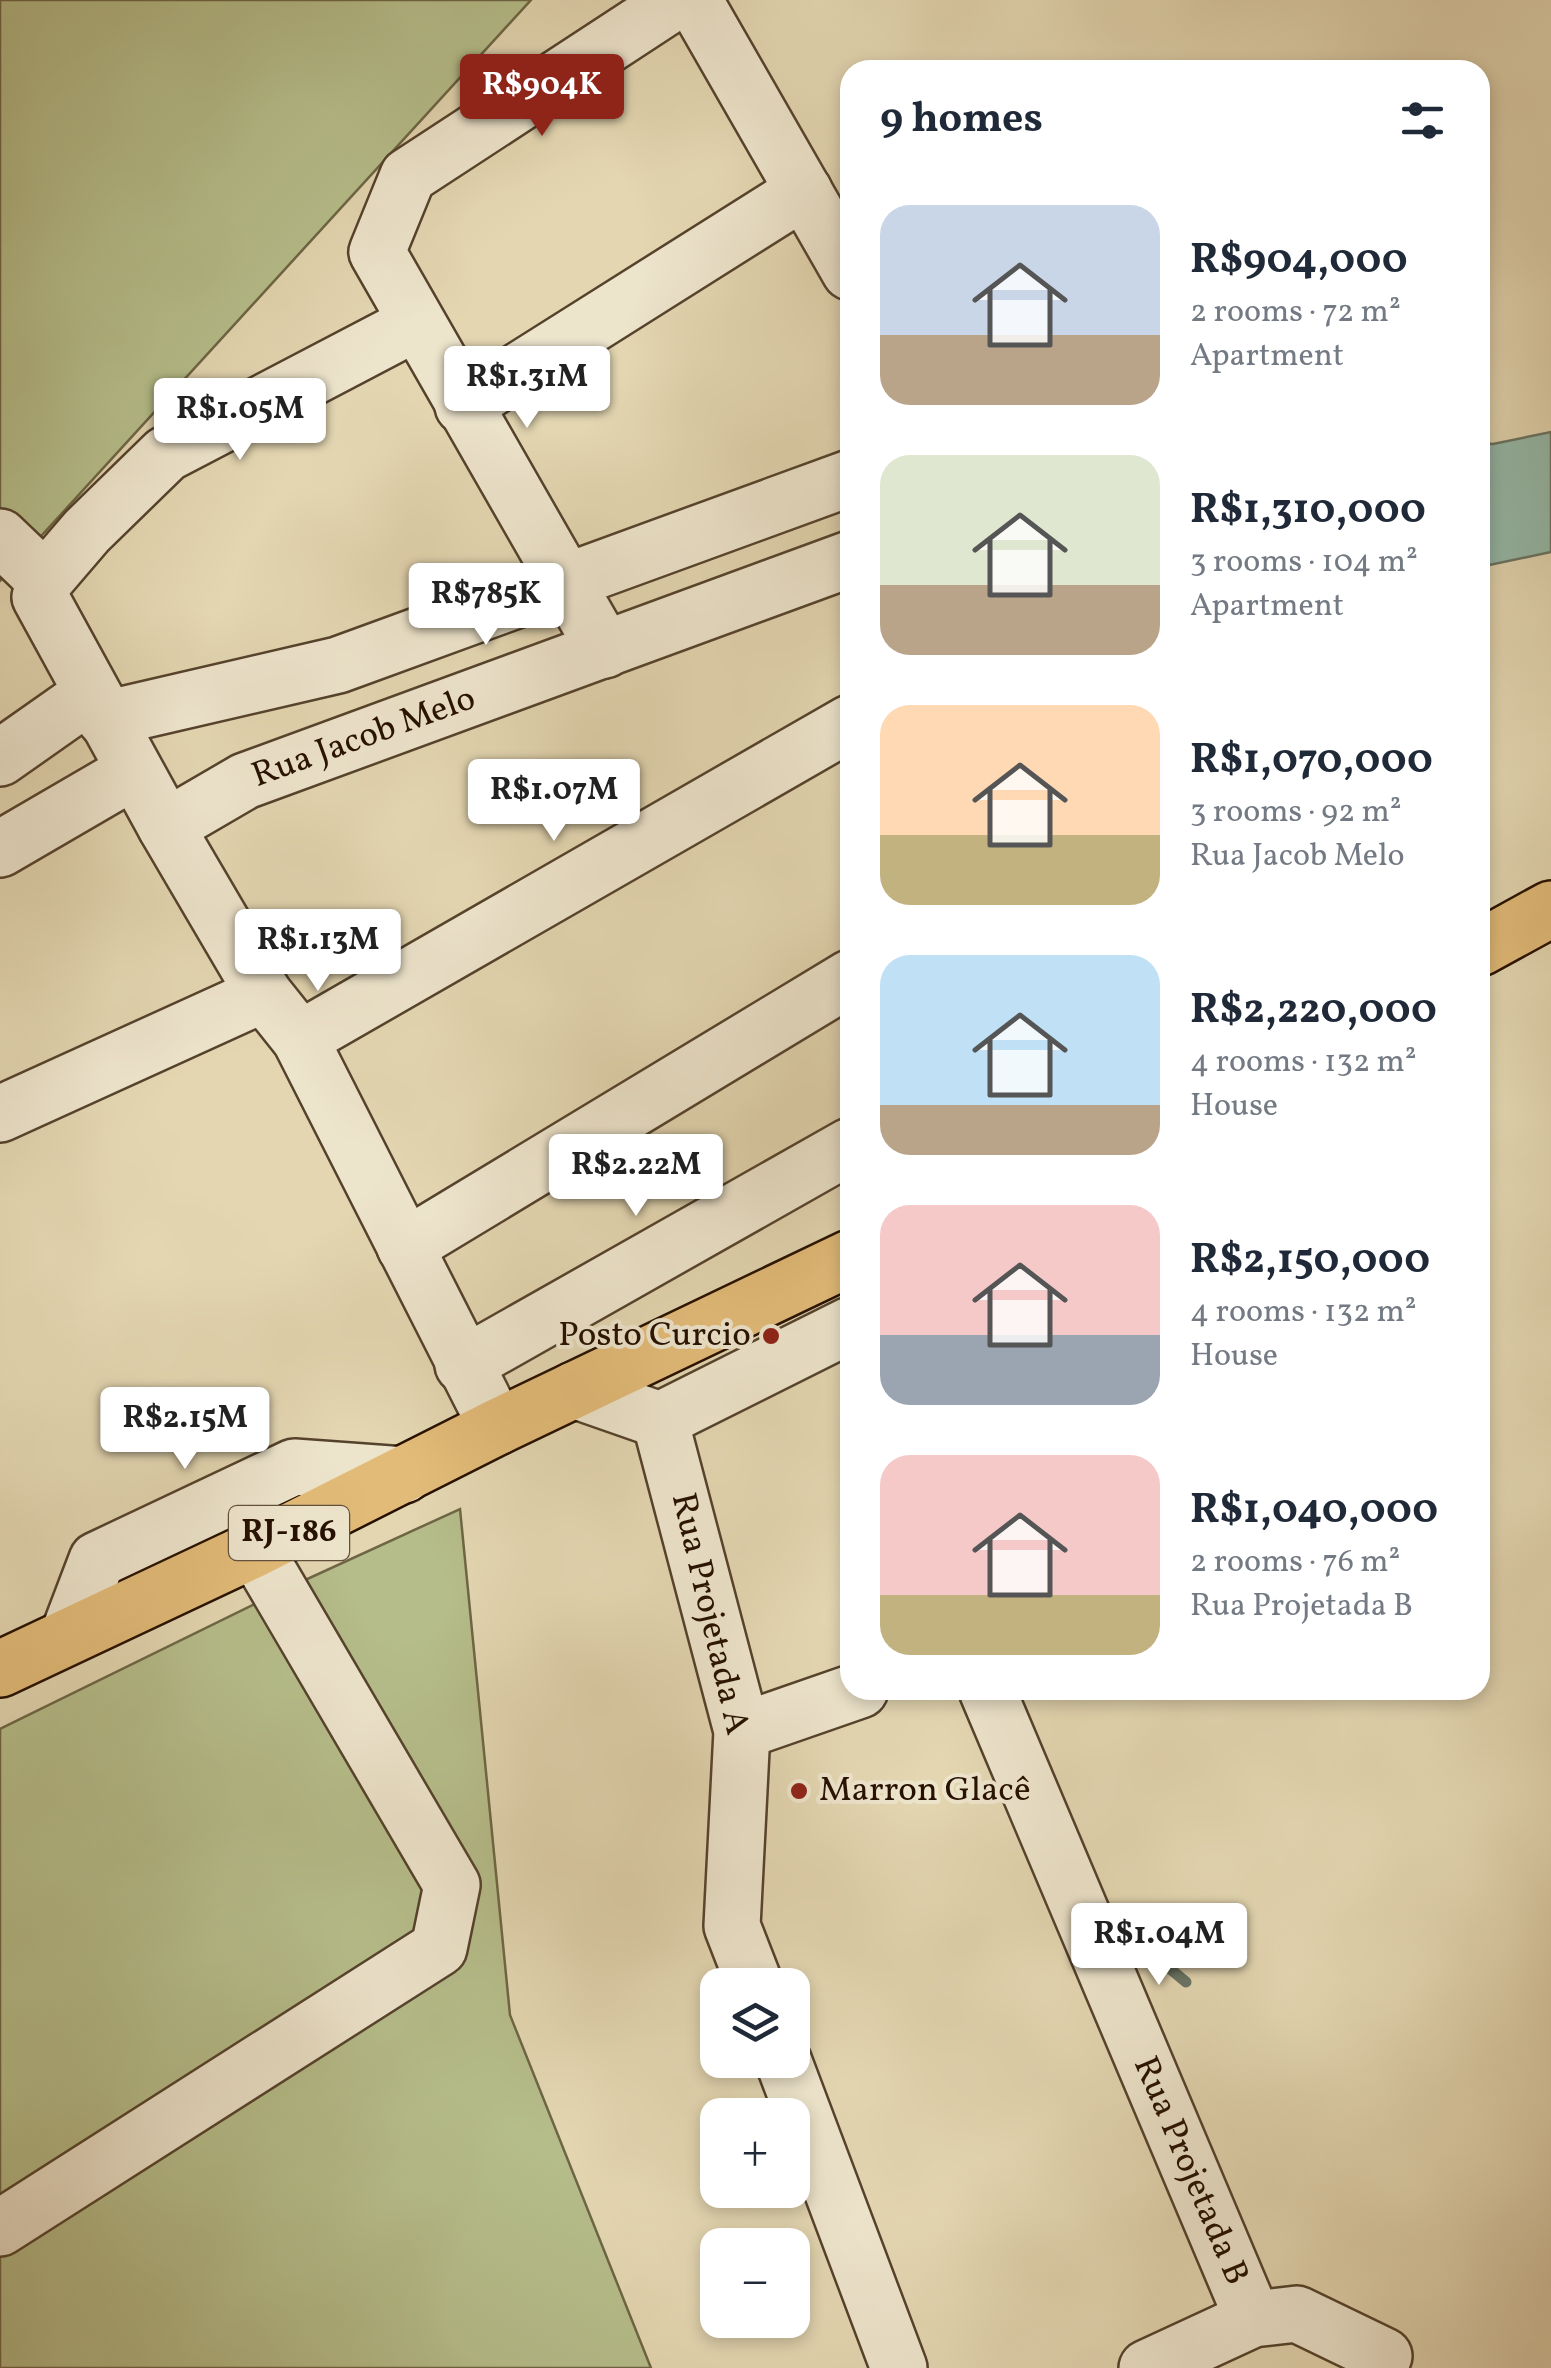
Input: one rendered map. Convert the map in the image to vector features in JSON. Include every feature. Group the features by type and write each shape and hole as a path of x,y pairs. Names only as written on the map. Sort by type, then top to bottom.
{"highway":[{"path":"1490,943 1551,909"},
{"name":"RJ-186","path":"0,1669 840,1263"}],"street":[{"path":"605,650 378,252 408,176 677,0"},
{"path":"694,0 840,254"},
{"path":"464,406 804,190"},
{"path":"416,323 166,454 87,531 45,580 40,597 166,828 264,994 300,1039 496,1427"},
{"path":"0,758 98,706 338,666 840,482"},
{"path":"0,536 45,580"},
{"name":"Rua Jacob Melo","path":"166,828 245,781 840,563"},
{"path":"300,1039 840,729"},
{"path":"0,850 134,771"},
{"path":"405,1247 840,984"},
{"path":"0,1114 264,994"},
{"path":"464,1366 840,1152"},
{"path":"574,1390 660,1420 840,1330"},
{"name":"Rua Projetada A","path":"660,1420 742,1731 732,1926 748,1968"},
{"path":"68,1636 97,1560 294,1468 404,1475"},
{"path":"0,2228 439,1948 452,1885 255,1549"},
{"path":"742,1731 840,1697"},
{"name":"Rua Projetada B","path":"992,1700 1275,2317 1147,2368"},
{"path":"790,2078 899,2368"},
{"path":"1275,2317 1384,2356"}],"green space":[{"path":"0,0 531,0 0,581"},
{"path":"460,1509 510,2015 651,2368 0,2368 0,1729 279,1592"}],"shaded area":[{"path":"1551,432 1551,552 1490,565 1490,444"}],"waterway":[{"path":"1145,1948 1186,1982"}],"place":[{"name":"Posto Curcio","path":"771,1336"},
{"name":"Marron Glacê","path":"799,1791"}]}
